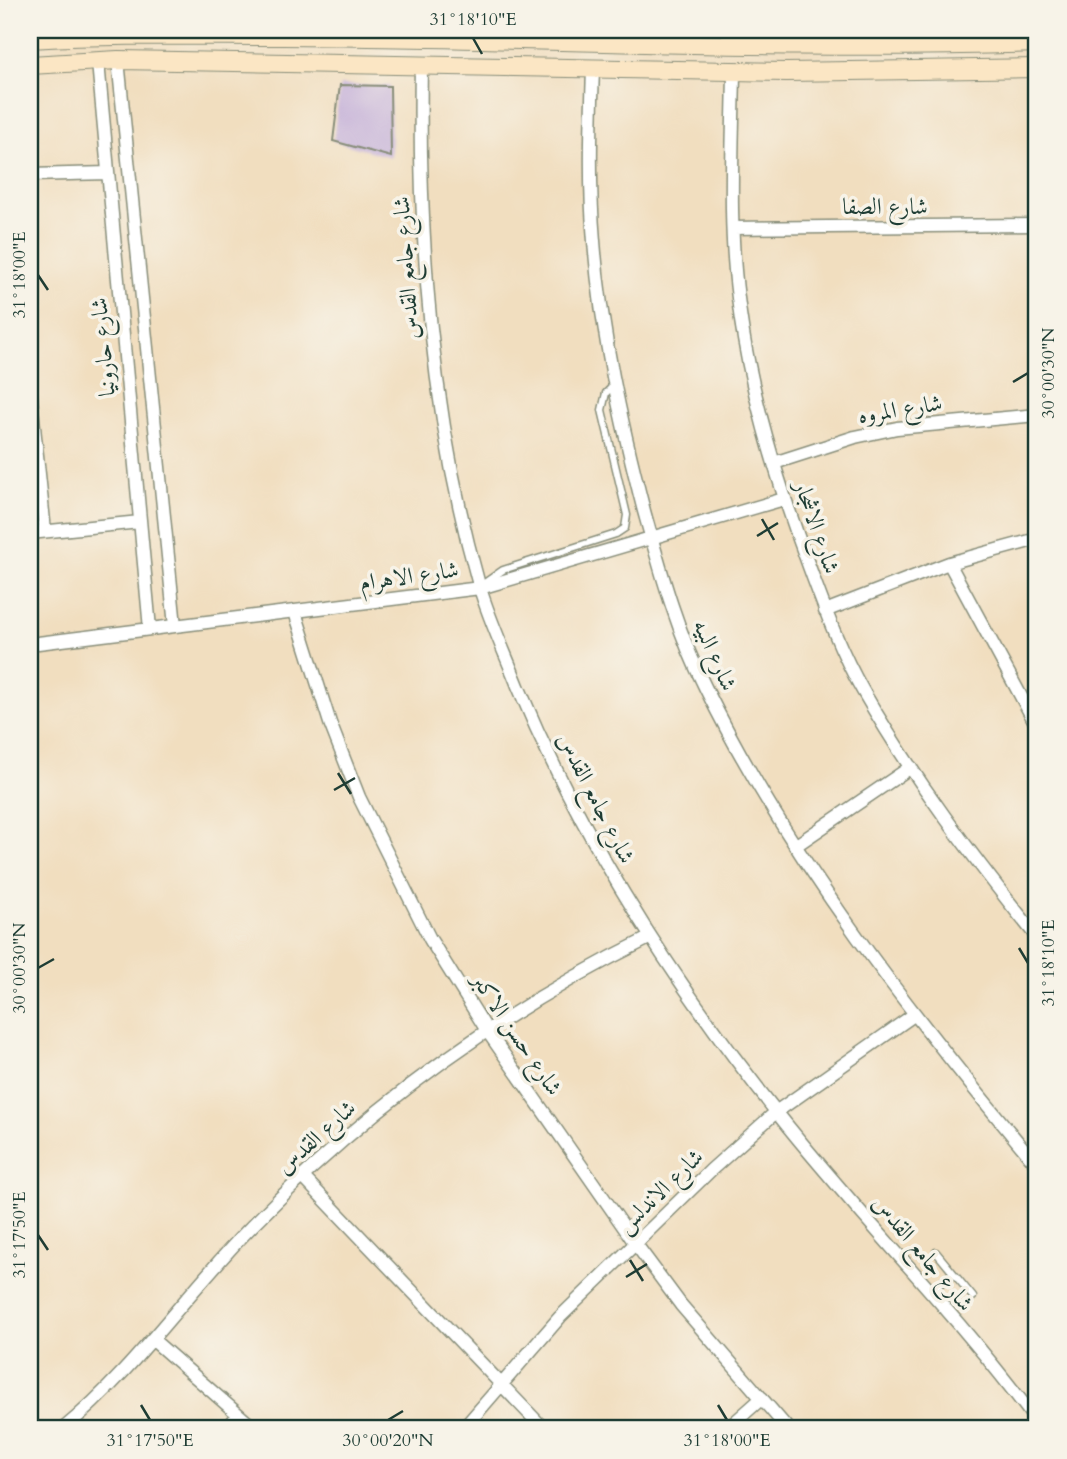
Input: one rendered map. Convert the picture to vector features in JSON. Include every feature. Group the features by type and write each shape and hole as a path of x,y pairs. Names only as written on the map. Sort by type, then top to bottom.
{"main road":[{"path":"30,39 98,32 421,33 598,35 893,46 1037,44"},
{"path":"30,65 118,60 734,71 1037,68"}],"street":[{"name":"شارع حارونيا","path":"118,60 175,626"},
{"name":"شارع حارونيا","path":"98,62 150,629"},
{"name":"شارع جامع القدس","path":"421,65 422,240 430,327 444,426 480,588 536,729 569,799 649,937 776,1112 1037,1422"},
{"name":"شارع البيه","path":"593,69 590,153 594,240 602,316 615,385 670,605 705,688 758,788 795,846 915,1014 1037,1165"},
{"name":"شارع الاشجار","path":"734,71 733,228 738,297 748,362 783,499 825,611 862,689 911,767 981,867 1037,937"},
{"path":"30,175 108,173"},
{"name":"شارع الصفا","path":"733,228 1037,225"},
{"path":"30,389 33,450 45,531"},
{"name":"شارع المروه","path":"774,463 897,428 1037,415"},
{"name":"شارع الاهرام","path":"30,644 480,588 783,499"},
{"path":"30,534 140,522"},
{"path":"825,611 949,564 1037,539"},
{"path":"949,564 1037,726"},
{"name":"شارع حسن الاكبر","path":"295,612 331,723 359,797 430,939 486,1029 635,1243 681,1305 788,1429"},
{"path":"795,846 911,767"},
{"name":"شارع القدس","path":"63,1429 95,1403 198,1282 302,1175 358,1126 486,1029 587,968 649,937"},
{"name":"شارع الاندلس","path":"463,1429 561,1317 635,1243 776,1112 915,1014"},
{"path":"302,1175 499,1385 544,1429"},
{"path":"152,1339 255,1429"},
{"path":"727,1429 762,1398"},
{"path":"228,1429 238,1415"}],"lane":[{"path":"480,588 503,570 616,534 625,527 627,515 602,410 604,398 615,385"},
{"path":"936,1252 973,1297"},
{"path":"929,1293 953,1273"}],"building":[{"path":"340,85 390,86 391,157 333,141"}]}
